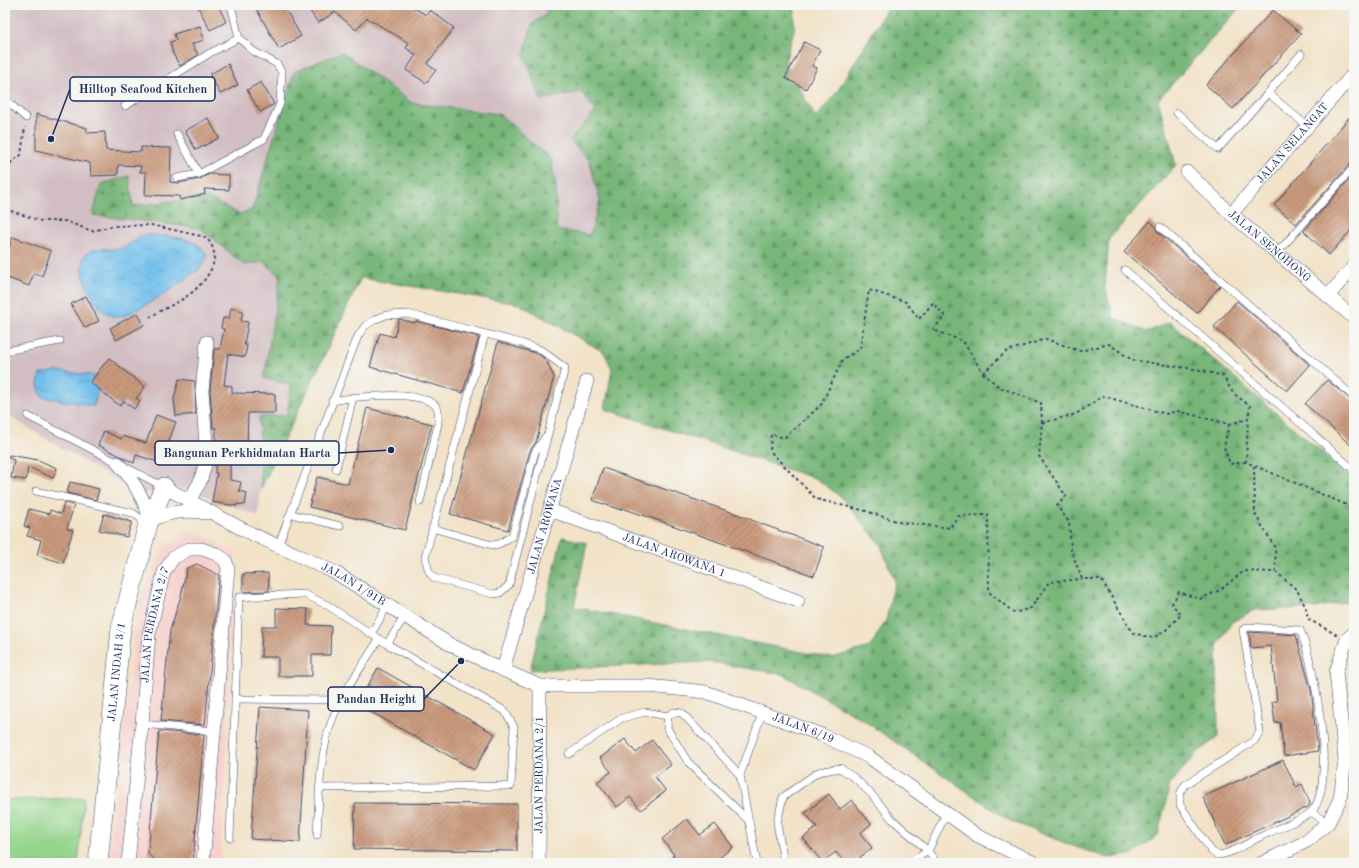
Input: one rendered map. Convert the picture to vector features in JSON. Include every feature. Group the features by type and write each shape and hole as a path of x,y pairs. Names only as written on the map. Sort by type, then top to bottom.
{"street":[{"name":"JALAN SELANGAT","path":"1231,214 1307,126 1352,80"},
{"name":"JALAN SENOHONG","path":"1187,172 1231,214 1354,318"},
{"path":"1328,296 1354,266"},
{"path":"190,499 200,482 207,458 202,391 207,342"},
{"name":"JALAN AROWANA","path":"503,670 587,381"},
{"path":"118,463 138,489 145,504 149,522 169,513 189,510 213,514"},
{"name":"JALAN 1/91B","path":"164,487 190,499 213,514 336,573 451,645 540,686"},
{"name":"JALAN INDAH 3/1","path":"98,863 121,628 149,522 164,487"},
{"name":"JALAN AROWANA 1","path":"550,510 798,601"},
{"name":"JALAN PERDANA 2/7","path":"128,863 142,724 149,634 164,572 173,558 189,549 202,549 216,554 225,560 228,568 203,863"},
{"path":"1262,863 1307,841 1328,823 1340,799 1344,782 1345,760 1336,672 1351,636"},
{"name":"JALAN 6/19","path":"540,686 648,686 706,692 822,735 869,757 978,836 1035,863"},
{"name":"JALAN PERDANA 2/1","path":"539,863 540,686"}],"lane":[{"path":"177,178 199,174 264,138 280,104 282,73 278,64 253,51 239,38 231,5"},
{"path":"125,106 210,53 239,38"},
{"path":"1177,113 1218,149 1301,54"},
{"path":"1268,93 1307,126"},
{"path":"5,99 26,118"},
{"path":"177,134 199,174"},
{"path":"1277,253 1354,167"},
{"path":"1160,227 1354,397"},
{"path":"1125,270 1354,470"},
{"path":"278,546 358,336 365,326 376,319 386,315 408,314 485,334 541,350 565,368 509,585 505,589 492,594 434,578 429,572 425,557 485,334"},
{"path":"5,351 60,341"},
{"path":"332,401 353,397 395,395 432,403 437,407 439,414 438,424 420,502"},
{"path":"336,469 353,397"},
{"path":"28,416 164,487"},
{"path":"432,528 492,544 499,544 512,536 535,452 548,432"},
{"path":"36,491 133,513 149,522"},
{"path":"290,514 340,526"},
{"path":"230,838 239,597 304,594 327,605 387,644 505,711 514,727 511,786 319,788"},
{"path":"372,634 388,605"},
{"path":"387,644 405,616"},
{"path":"1248,627 1300,630 1304,639 1315,683 1322,737 1323,776 1321,794 1311,812 1218,855 1212,852 1180,805 1180,794 1185,785 1254,741 1260,732 1243,630 1248,627"},
{"path":"317,835 319,788 324,749 330,726 342,700 380,639"},
{"path":"235,700 342,700"},
{"path":"569,754 622,718 645,712 668,716 674,712 682,713 740,775"},
{"path":"757,863 740,775 762,714"},
{"path":"668,716 667,728 688,762 749,821"},
{"path":"142,724 214,731"},
{"path":"784,863 777,823 783,797 818,772 840,768 856,779 892,819 928,850 936,863"},
{"path":"1311,812 1328,823"},
{"path":"909,863 928,850 946,814"}],"path":[{"path":"5,167 21,155 26,118"},
{"path":"5,209 41,221 65,221 92,231 114,226 151,225 205,238 210,242 214,252 214,261 210,273 189,295 150,317"},
{"path":"1082,579 1071,550 1069,522 1057,506 1066,496 1039,456 1042,423 1041,403 999,387 983,373 963,341 933,330 945,316 933,303 919,319 906,302 869,290 860,349 843,359 821,405 784,438 771,434 770,451 816,499 866,511 899,522 950,528 958,516 988,515 989,592 1014,613 1032,608 1049,582 1101,579 1133,633 1153,638 1166,630 1182,615 1172,604 1179,592 1200,599 1220,590 1244,571 1276,572 1297,590 1306,608 1308,619 1351,636"},
{"path":"983,373 1007,351 1046,339 1080,351 1109,344 1132,360 1201,370 1223,376 1232,393 1250,406 1246,462"},
{"path":"1042,423 1076,414 1103,396 1166,414 1177,411 1229,424 1248,419"},
{"path":"1229,424 1224,447 1230,464 1246,462 1354,508"},
{"path":"1254,466 1255,514 1275,548 1276,572"}],"shaded area":[{"path":"5,5 540,5 549,13 541,100 581,92 596,111 570,140 590,162 600,201 590,235 557,230 556,187 499,114 412,103 342,52 294,72 252,210 239,214 206,197 133,206 101,184 94,215 200,228 244,265 264,262 280,277 264,378 291,385 288,415 259,417 261,489 258,516 191,490 163,486 142,496 5,414"},
{"path":"193,530 235,552 221,863 108,863 139,599 165,546"}],"green space":[{"path":"540,5 795,5 794,30 785,63 816,118 837,92 889,5 1242,5 1158,100 1176,165 1109,239 1105,287 1114,318 1147,332 1170,322 1354,480 1354,600 1314,608 1254,610 1232,622 1217,646 1218,737 1198,752 1170,784 1158,835 1133,854 1109,858 1078,848 1010,821 863,720 782,674 709,662 530,670 562,537 587,543 574,607 832,658 870,647 886,620 895,581 880,544 842,498 817,479 605,409 612,369 604,352 519,304 361,278 261,489 259,417 287,415 291,385 264,378 280,277 264,262 244,265 200,228 93,215 101,184 129,176 133,206 206,197 239,214 252,210 294,72 342,52 412,103 499,114 551,159 556,187 557,230 590,235 600,201 590,162 570,140 596,111 581,92 541,100 524,54 532,24 548,13"},
{"path":"84,798 78,863 5,863 5,800"}],"water":[{"path":"147,235 181,238 196,244 207,255 201,266 194,273 146,305 123,316 116,317 109,315 101,309 89,290 85,279 83,259 90,251 98,249 121,248"},
{"path":"57,371 97,376 99,385 94,406 42,397 38,385 40,374"}],"building":[{"path":"197,5 218,5 226,22 210,30"},
{"path":"254,5 283,5 301,36 279,49"},
{"path":"306,5 409,5 426,15 430,10 454,28 427,64 436,70 426,83 406,70 416,55 406,48 409,43 367,18 356,30 335,12 318,23"},
{"path":"1273,10 1301,34 1233,109 1206,85"},
{"path":"200,26 204,40 192,44 198,55 180,66 173,54 170,42 176,40 174,34"},
{"path":"804,42 820,50 812,66 817,68 806,89 785,78"},
{"path":"228,64 238,85 220,94 210,74"},
{"path":"261,82 274,104 260,112 247,90"},
{"path":"1354,112 1354,162 1350,164 1296,224 1274,205"},
{"path":"36,114 87,128 87,133 105,132 106,150 141,152 141,147 171,148 170,182 178,183 200,179 209,174 229,175 229,190 204,189 205,194 180,200 179,196 145,195 146,172 140,172 141,166 118,165 118,175 91,176 90,163 36,150"},
{"path":"208,118 219,138 196,150 185,131"},
{"path":"1354,174 1354,227 1329,255 1304,231"},
{"path":"1150,221 1155,226 1157,231 1220,286 1197,313 1124,252"},
{"path":"13,237 51,251 42,276 34,273 29,286 5,277 8,263 5,262 5,258"},
{"path":"86,296 99,321 85,328 71,304"},
{"path":"1237,301 1310,365 1287,391 1214,327"},
{"path":"231,308 243,311 241,321 248,322 244,345 247,345 245,357 228,354 224,385 232,386 232,393 275,394 275,413 248,413 247,448 242,448 242,459 230,459 230,480 241,482 239,491 247,493 245,505 237,504 237,506 212,502 217,473 215,473 216,428 213,428 210,391 214,349 220,349 224,329 221,328 223,318 229,319"},
{"path":"138,313 144,325 116,340 110,328"},
{"path":"399,319 415,323 416,321 479,337 463,393 370,367 380,333 394,337"},
{"path":"498,342 539,354 546,360 554,377 536,442 530,451 508,530 450,514"},
{"path":"109,358 145,387 136,398 140,401 134,409 124,401 120,406 90,382"},
{"path":"179,379 195,381 196,414 176,416 174,399"},
{"path":"1327,380 1354,402 1354,448 1305,404"},
{"path":"367,408 432,424 405,530 309,507 317,477 348,484"},
{"path":"156,415 176,422 161,463 136,455 134,463 98,445 104,431 121,439 122,436 146,443"},
{"path":"9,455 38,460 57,468 53,478 28,467 26,480 11,478 14,460 8,458"},
{"path":"603,468 751,519 824,547 814,576 663,522 622,508 621,510 592,500"},
{"path":"70,482 99,489 96,500 67,493"},
{"path":"64,503 74,505 67,529 73,530 63,563 37,555 41,540 27,536 30,528 24,526 29,509 49,514 50,510 61,514"},
{"path":"104,514 132,522 127,537 99,530"},
{"path":"197,564 219,575 205,725 161,721 170,630 181,596 187,568"},
{"path":"268,573 269,591 243,592 243,574"},
{"path":"276,608 308,609 307,625 331,626 330,655 312,655 312,676 278,676 278,657 261,657 262,626 276,626"},
{"path":"1249,632 1296,635 1311,690 1318,751 1284,756 1280,722 1275,723 1272,702 1277,701 1271,646 1251,648"},
{"path":"378,668 495,734 474,770 357,704"},
{"path":"260,707 308,710 300,842 251,839"},
{"path":"159,731 204,735 193,863 156,861 148,854"},
{"path":"625,739 636,753 652,740 671,765 655,777 666,791 641,810 630,797 617,807 597,782 611,772 600,758"},
{"path":"1283,760 1296,787 1302,784 1310,803 1308,807 1225,845 1203,797"},
{"path":"829,794 840,809 852,800 871,824 860,833 872,848 853,863 845,863 836,852 822,862 803,838 817,827 805,813"},
{"path":"355,803 517,804 517,851 354,849"},
{"path":"687,819 700,835 715,824 733,847 718,859 722,863 664,863 674,855 662,839"}],"place":[{"name":"Hilltop Seafood Kitchen","path":"51,139"},
{"name":"Bangunan Perkhidmatan Harta","path":"391,450"},
{"name":"Pandan Height","path":"461,661"}]}
